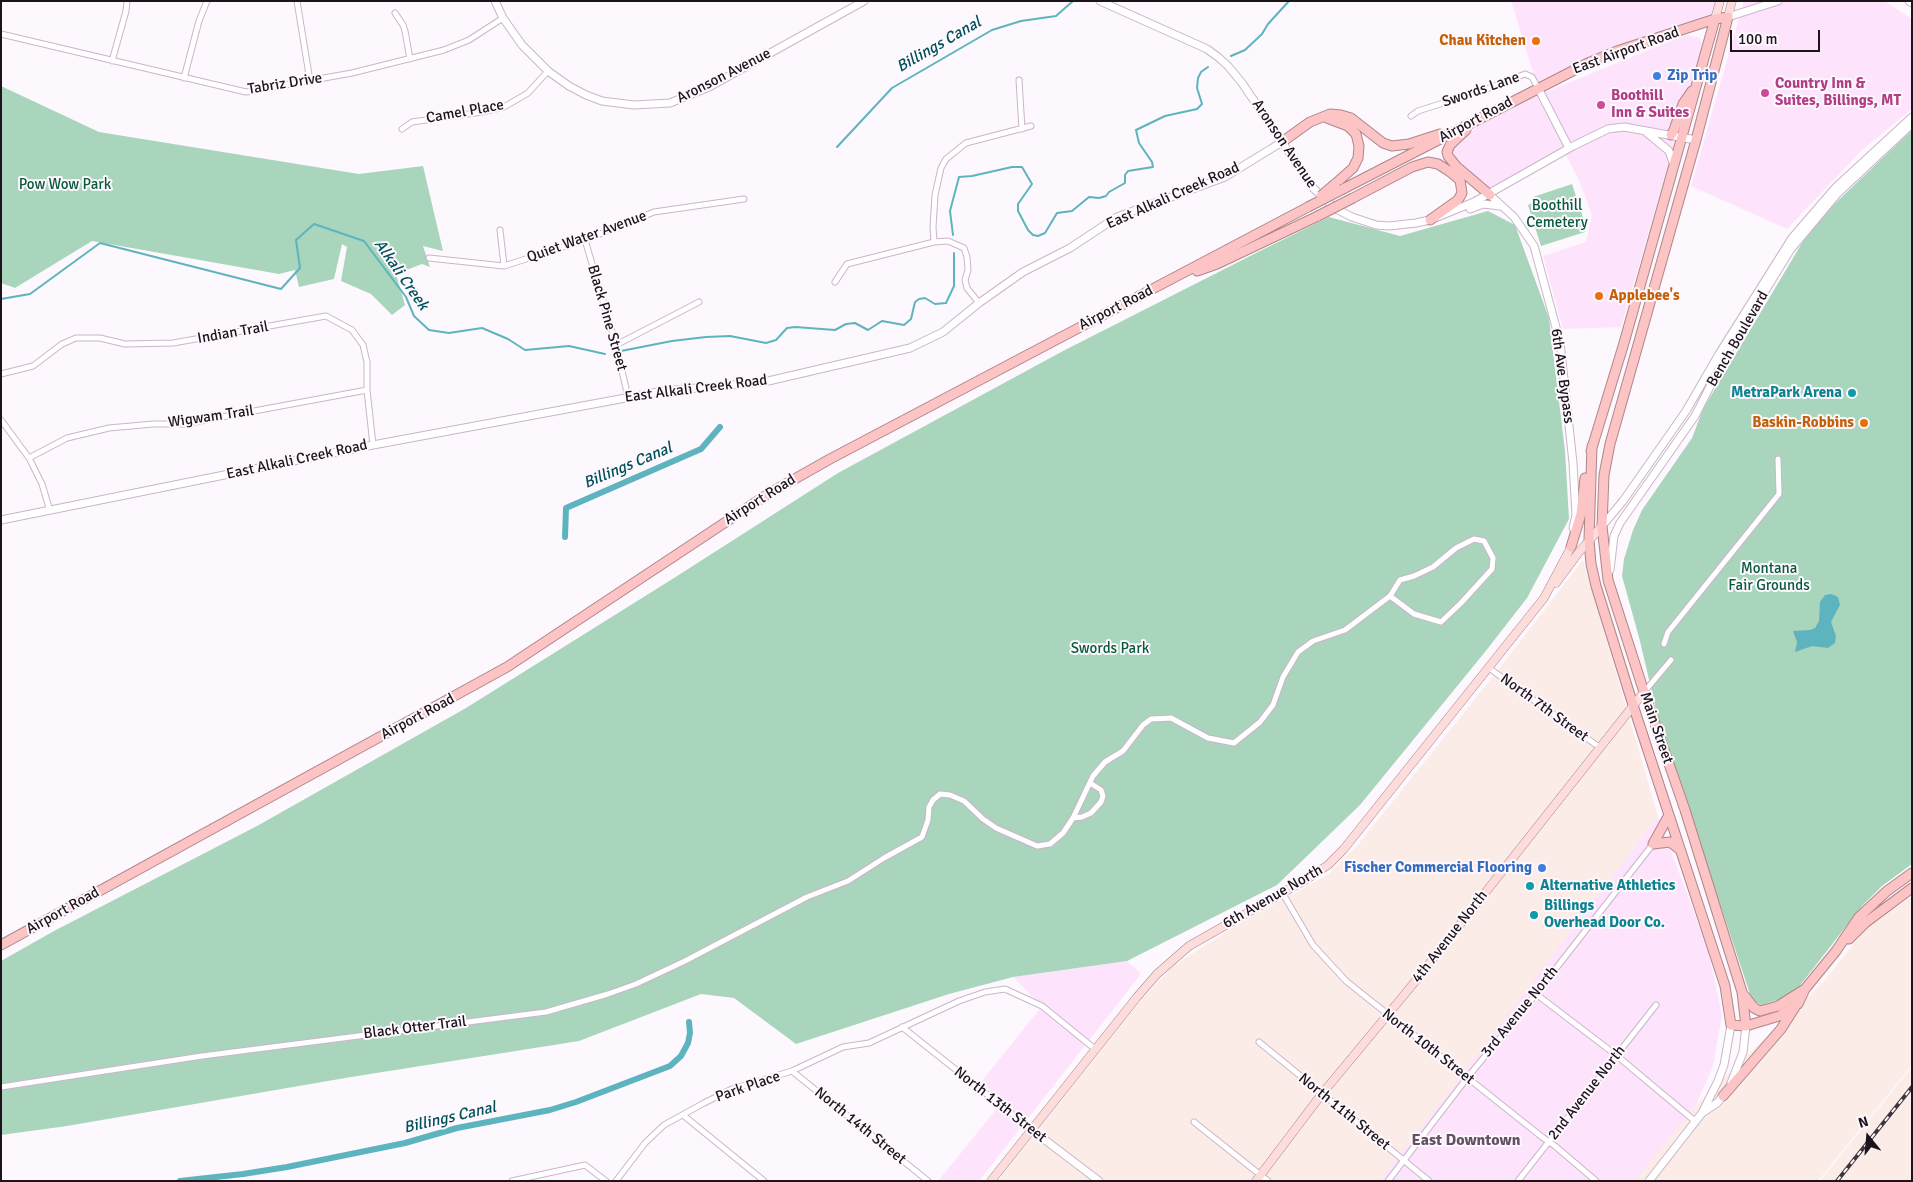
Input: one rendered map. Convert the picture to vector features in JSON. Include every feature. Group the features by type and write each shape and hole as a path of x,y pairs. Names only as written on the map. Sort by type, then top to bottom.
{"highway":[{"path":"1571,547 1581,514 1588,460 1624,343 1715,19 1728,17"},
{"name":"Main Street","path":"1728,17 1696,140 1606,459 1602,526 1608,580 1685,810 1742,992"},
{"name":"East Airport Road","path":"1538,88 1613,53 1715,19"},
{"path":"1671,135 1683,104 1696,85"},
{"name":"Airport Road","path":"1,945 507,667 768,494 830,458 1308,207 1339,186 1538,88"},
{"path":"1282,142 1317,119 1330,114 1351,118 1383,142 1392,146 1409,144 1460,128"},
{"path":"1482,117 1455,139 1447,152 1450,161 1490,195"},
{"path":"1317,119 1327,118 1343,122 1353,130 1358,140 1360,152 1355,163 1339,186"},
{"path":"1166,282 1218,264 1318,216 1412,167 1428,162 1438,164 1450,171 1460,180 1462,192 1458,200 1430,220"},
{"name":"Main Street","path":"1592,446 1589,540 1591,564 1598,595 1725,986 1731,1025"},
{"path":"1653,844 1669,815"},
{"path":"1653,844 1670,842 1679,849"},
{"path":"1723,1096 1781,1030 1798,1004 1805,989 1836,951 1859,917 1887,891 1912,873"},
{"path":"1836,951 1865,923 1912,888"},
{"path":"1742,992 1748,1002 1760,1011 1778,1006 1805,989"},
{"path":"1742,992 1746,1026"},
{"path":"1731,1025 1746,1026 1779,1016 1798,1004"}],"main road":[{"name":"Aronson Avenue","path":"495,1 503,18 522,45 548,71 586,95 602,100 634,105 670,103 709,88 864,1"},
{"name":"Aronson Avenue","path":"1100,1 1207,49 1228,66 1242,83 1314,189 1325,201 1352,217 1370,223 1390,226 1430,220 1490,195 1569,148 1608,129 1624,128 1696,140"},
{"path":"1715,19 1720,1"},
{"path":"1728,17 1732,1"},
{"path":"1728,17 1778,1"},
{"name":"Swords Lane","path":"1538,88 1569,148"},
{"path":"1544,598 1589,540 1615,512 1686,411 1719,354 1792,238 1832,191 1912,116"},
{"name":"Bench Boulevard","path":"1608,580 1614,536 1620,523 1695,416 1727,353 1791,249 1837,194 1912,124"},
{"path":"1646,132 1669,151 1674,166"},
{"name":"East Alkali Creek Road","path":"1,520 373,445 663,390 764,382 910,348 943,332 979,303 1023,272 1070,248 1117,217 1225,177 1282,142"},
{"name":"6th Ave Bypass","path":"1490,195 1514,218 1534,246 1560,342 1573,464 1576,514 1571,547"},
{"path":"1430,220 1459,213 1483,204 1501,206"},
{"name":"6th Avenue North","path":"991,1181 1147,986 1178,955 1207,934 1283,894 1328,865 1343,850 1544,598 1571,547"},
{"name":"4th Avenue North","path":"1258,1178 1321,1095 1388,1015 1644,692"},
{"path":"1649,1181 1702,1113 1718,1082 1724,1065 1731,1025"},
{"path":"1702,1113 1723,1096 1738,1068 1743,1052 1746,1026"},
{"name":"North 13th Street","path":"1032,1130 1099,1181"}],"street":[{"path":"112,61 127,1"},
{"path":"184,78 207,1"},
{"path":"297,1 310,81"},
{"path":"395,14 403,25 410,59"},
{"name":"Tabriz Drive","path":"1,34 246,92 310,81 444,50 461,43 503,18"},
{"name":"Camel Place","path":"402,129 412,122 504,107 528,93 548,71"},
{"name":"Swords Lane","path":"1411,116 1418,111 1484,90 1525,74 1532,76 1538,88"},
{"path":"1019,80 1022,129"},
{"path":"934,242 935,195 941,168 946,159 966,143 1032,126"},
{"name":"Quiet Water Avenue","path":"429,258 504,266 585,240 654,212 744,199"},
{"path":"500,230 504,266"},
{"name":"Black Pine Street","path":"585,240 616,345 628,397"},
{"path":"835,282 847,264 934,242 948,241 964,248 968,270 965,280 967,288 979,303"},
{"path":"616,345 699,302"},
{"name":"Indian Trail","path":"1,374 33,366 62,344 76,338 100,338 125,344 173,343 227,335 326,316 352,330 362,345 367,362 367,390 373,445"},
{"name":"Wigwam Trail","path":"28,458 67,438 109,428 153,424 184,424 367,390"},
{"path":"1,420 28,458 42,484 50,511"},
{"path":"1664,644 1668,632 1779,494 1778,459"},
{"path":"1090,782 1100,790 1103,796 1101,802 1091,813 1082,818 1073,818 1090,782 1104,762 1123,751 1143,725 1151,719 1171,718 1208,738 1234,743 1260,722 1273,705 1283,677 1298,652 1313,641 1345,630 1390,596 1400,580 1433,567 1456,548 1474,539 1484,541 1493,558 1492,569 1441,622 1414,614 1390,596"},
{"path":"1644,692 1671,660"},
{"name":"North 7th Street","path":"1489,668 1599,748"},
{"name":"Black Otter Trail","path":"1,1087 202,1056 546,1012 636,984 685,961 807,897 848,881 922,837 930,807 933,800 940,794 950,795 964,801 983,819 996,828 1037,846 1050,844 1063,833 1073,818"},
{"name":"3rd Avenue North","path":"1388,1181 1467,1078 1536,994 1653,844"},
{"name":"North 10th Street","path":"1283,894 1313,946 1346,981 1596,1181"},
{"name":"Park Place","path":"616,1181 645,1143 664,1125 682,1115 732,1090 792,1071 843,1047 869,1043 942,1009 985,992 1006,989 1042,1006 1095,1050"},
{"path":"1536,994 1616,1055 1696,1122"},
{"name":"2nd Avenue North","path":"1518,1181 1656,1005"},
{"name":"North 13th Street","path":"902,1027 1032,1130"},
{"name":"North 11th Street","path":"1259,1042 1321,1095 1429,1181"},
{"name":"North 14th Street","path":"792,1071 928,1181"},
{"path":"682,1115 764,1181"},
{"path":"1194,1122 1258,1178 1268,1181"},
{"path":"512,1181 585,1165 606,1181"}],"shaded area":[{"path":"1511,1 1720,1 1715,19 1613,53 1538,88"},
{"path":"1744,1 1884,1 1912,19 1912,109 1862,150 1787,229 1691,186"},
{"path":"1686,35 1700,38 1703,45 1621,327 1563,329 1543,256 1586,242 1592,215 1579,180 1562,147 1492,189 1451,157 1452,149 1478,126 1531,98"},
{"path":"1583,560 1658,816 1456,1083 1379,1181 998,1181 1136,1006 1172,967 1235,926 1329,874 1356,847 1491,679"},
{"path":"1658,816 1708,950 1722,1015 1713,1066 1696,1105 1638,1181 1378,1181"},
{"path":"1912,896 1912,1065 1818,1181 1635,1181 1696,1105 1824,981 1865,930"},
{"path":"1127,961 1141,974 979,1181 938,1181 1003,1101 981,1082 1042,1006 1013,977"},
{"path":"1912,1067 1912,1181 1820,1181"}],"green space":[{"name":"Pow Wow Park","path":"1,86 99,132 359,174 423,166 443,251 423,246 430,267 422,264 396,274 405,305 392,315 371,294 341,281 347,247 342,244 334,279 299,287 295,270 279,274 92,241 15,288 1,283"},
{"name":"Montana Fair Grounds","path":"1912,130 1912,864 1882,886 1862,906 1798,988 1784,998 1761,1005 1752,1000 1657,714 1622,576 1624,559 1633,530 1642,510 1692,438 1703,409 1802,243 1825,213"},
{"name":"Boothill Cemetery","path":"1572,184 1586,227 1585,232 1541,246 1528,205 1535,202 1533,197"},
{"name":"Swords Park","path":"1488,211 1515,225 1549,318 1565,451 1569,519 1527,598 1485,652 1360,805 1277,885 1127,961 1013,977 949,994 796,1044 734,998 701,994 579,1041 351,1077 67,1126 1,1135 1,961 54,931 257,826 466,708 838,473 1063,351 1258,252 1329,217 1400,236"}],"water":[{"path":"1831,594 1838,597 1840,605 1831,622 1836,636 1835,643 1828,648 1812,646 1795,652 1797,642 1793,631 1815,628 1819,621 1820,602 1825,595"}],"waterway":[{"name":"Billings Canal","path":"837,147 892,88 992,30 1021,21 1056,16 1073,1"},
{"name":"Alkali Creek","path":"1231,56 1245,50 1262,34 1268,24 1289,1"},
{"name":"Alkali Creek","path":"953,235 950,211 959,177 1012,167 1022,167 1032,184 1018,204 1018,211 1028,230 1033,235 1038,236 1045,233 1057,213 1072,211 1089,197 1099,198 1106,196 1109,192 1125,183 1125,175 1128,171 1153,167 1152,162 1139,143 1136,130 1165,116 1197,109 1202,104 1197,88 1198,78 1201,72 1208,67"},
{"name":"Alkali Creek","path":"1,299 30,294 100,243 281,289 300,268 296,240 314,224 364,241 406,297 414,316 429,330 449,333 482,328 508,339 525,350 569,346 605,354"},
{"name":"Alkali Creek","path":"621,351 672,341 706,337 730,336 766,343 776,340 787,328 795,327 835,330 846,324 855,323 868,330 882,321 904,325 911,319 915,302 919,299 925,298 935,304 946,303 954,286 954,253"},
{"name":"Billings Canal","path":"565,537 566,508 701,449 720,427"},
{"name":"Billings Canal","path":"180,1181 287,1167 405,1143 457,1128 550,1110 576,1102 670,1066 681,1056 688,1043 690,1033 689,1022"}],"railway":[{"path":"1837,1181 1912,1087"}],"place":[{"name":"Chau Kitchen","path":"1536,41"},
{"name":"Zip Trip","path":"1657,76"},
{"name":"Country Inn & Suites, Billings, MT","path":"1765,93"},
{"name":"Boothill Inn & Suites","path":"1601,105"},
{"name":"Applebee's","path":"1599,296"},
{"name":"MetraPark Arena","path":"1852,393"},
{"name":"Baskin-Robbins","path":"1864,423"},
{"name":"Fischer Commercial Flooring","path":"1542,868"},
{"name":"Alternative Athletics","path":"1530,886"},
{"name":"Billings Overhead Door Co.","path":"1534,915"}],"district":[{"name":"East Downtown","path":"1466,1141"}]}
